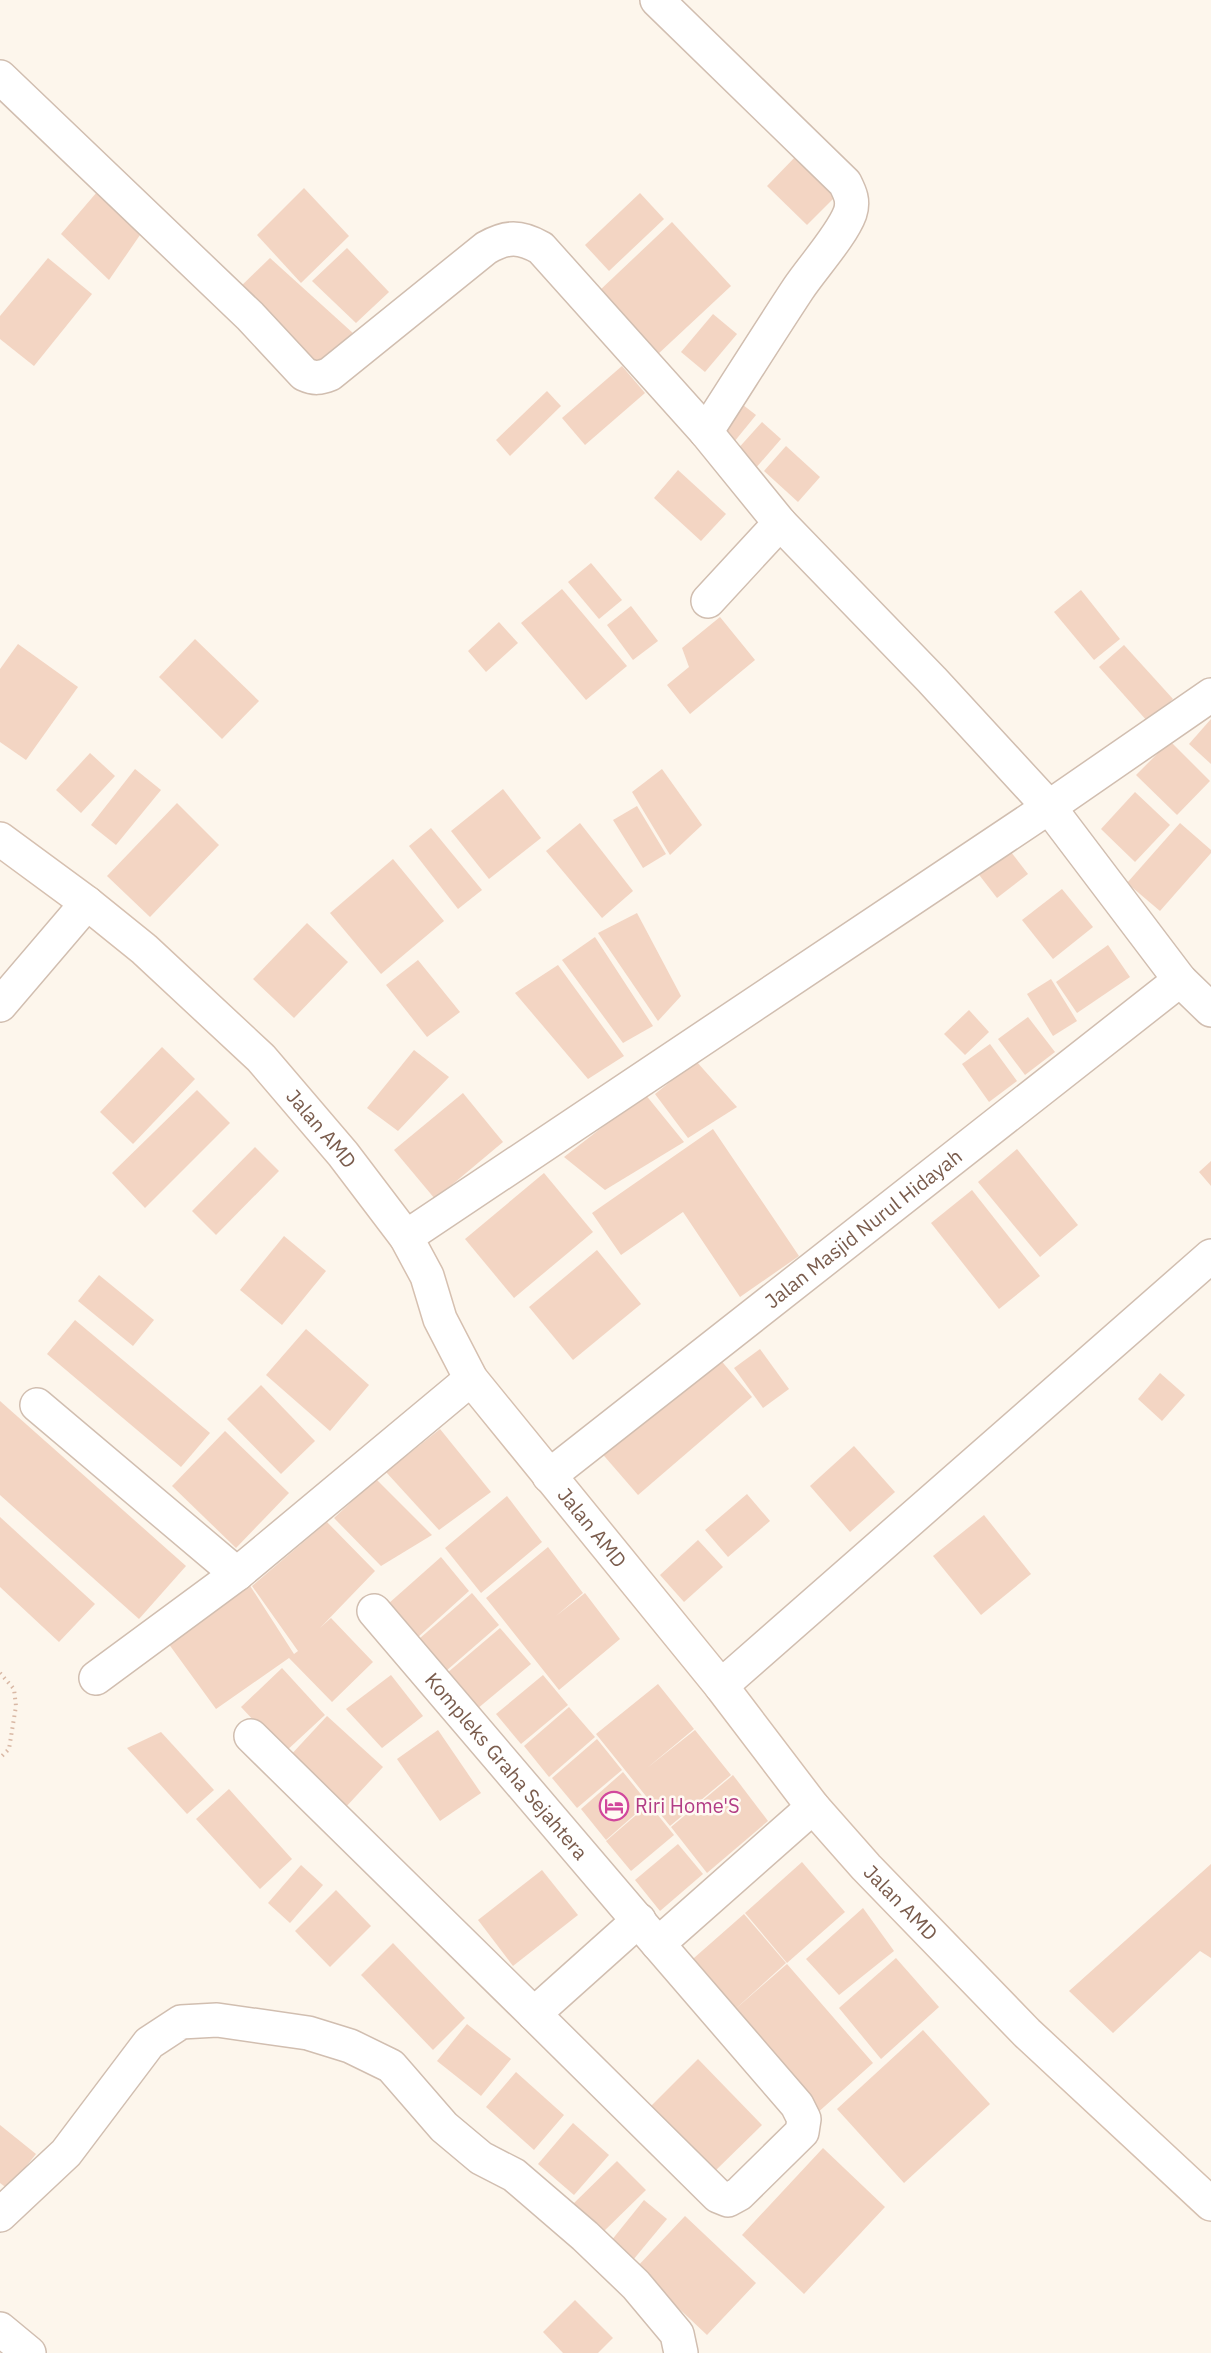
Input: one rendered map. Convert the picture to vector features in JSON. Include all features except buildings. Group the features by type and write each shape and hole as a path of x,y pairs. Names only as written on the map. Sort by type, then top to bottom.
{"street":[{"path":"657,0 844,183 851,194 850,214 798,289 706,432"},
{"path":"0,77 250,316 304,374 318,379 330,374 486,248 499,241 520,239 542,248 706,432 780,523 932,680 1048,807 1180,981 1211,1010"},
{"path":"708,601 780,523"},
{"path":"406,1238 1211,695"},
{"name":"Jalan AMD","path":"0,839 87,903 144,950 261,1058 343,1154 406,1238 427,1276 440,1319 471,1379 721,1686 813,1807 866,1867 1027,2033 1211,2204"},
{"path":"0,1005 87,903"},
{"name":"Jalan Masjid Nurul Hidayah","path":"549,1476 1180,981"},
{"path":"721,1686 1211,1256"},
{"path":"96,1677 237,1574 471,1379"},
{"path":"37,1405 237,1574"},
{"name":"Kompleks Graha Sejahtera","path":"251,1736 718,2196 728,2200 739,2194 802,2132 804,2119 797,2104 374,1611"},
{"path":"534,2014 648,1932 813,1807"},
{"path":"0,2215 66,2153 149,2043 181,2022 217,2020 308,2033 350,2046 392,2066 444,2127 481,2157 514,2175 585,2236 636,2285 677,2334 681,2353"},
{"path":"0,2329 29,2353"}],"path":[{"path":"0,1673 14,1689 16,1706 9,1749 0,1758"}],"place":[{"name":"Riri Home'S","path":"614,1806"}]}
